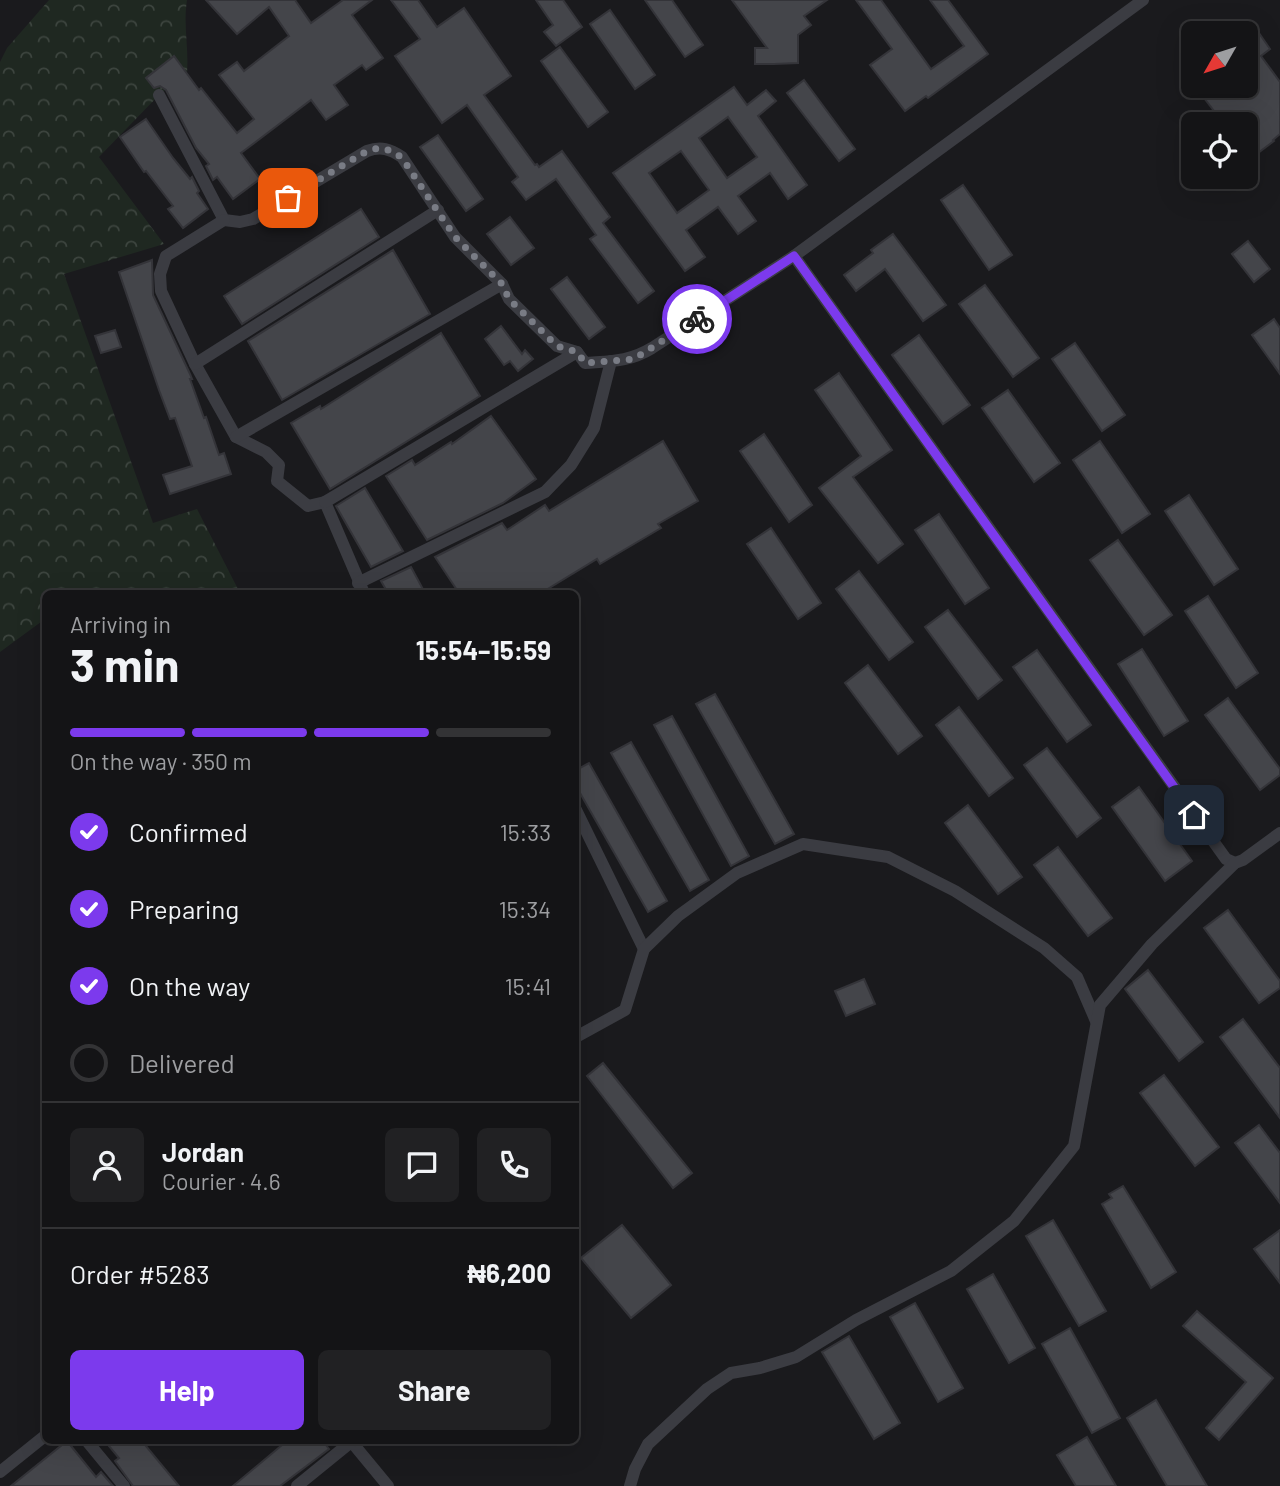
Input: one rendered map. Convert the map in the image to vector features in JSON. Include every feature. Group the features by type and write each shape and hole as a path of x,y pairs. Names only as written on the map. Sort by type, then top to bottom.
{"street":[{"path":"577,352 325,502 308,506 277,481 279,465 266,452 236,437 195,364 161,291 160,274 166,256 224,220 240,222 253,219 377,147 393,151 402,158 455,237 502,284 509,299 557,346 577,352 585,363 634,359 794,256 1143,0"},
{"path":"159,95 224,220"},
{"path":"195,364 438,210"},
{"path":"794,256 1226,859 1235,863"},
{"path":"236,437 502,284"},
{"path":"325,502 361,588 545,492 571,465 594,428 611,361"},
{"path":"579,816 644,949"},
{"path":"630,1486 635,1469 648,1444 723,1378 731,1373 796,1357 856,1320 951,1271 1014,1221 1074,1146 1100,1005 1152,944 1235,863 1244,860 1280,833"},
{"path":"579,1035 625,1010 644,949 678,916 737,873 803,844 888,857 955,891 1044,948 1077,977 1097,1023"},
{"path":"0,1472 42,1438"},
{"path":"89,1444 124,1486"},
{"path":"297,1486 346,1444"},
{"path":"353,1444 388,1486"}],"green space":[{"path":"49,0 187,0 187,73 159,95 99,157 164,244 64,274 153,523 197,509 238,590 42,590 42,621 0,652 0,62 7,48"}],"building":[{"path":"206,0 295,0 311,23 343,0 372,0 352,15 383,58 366,70 362,65 334,85 348,105 326,120 311,100 241,153 260,179 233,199 217,177 213,180 206,166 209,164 196,148 166,90 160,86 154,88 146,78 174,56 199,90 201,88 237,133 254,119 219,75 237,62 244,71 289,36 269,7 237,34"},
{"path":"391,0 418,0 437,27 464,8 511,76 484,95 535,165 539,167 562,151 610,217 603,223 654,291 638,303 590,239 596,235 556,179 526,200 512,182 518,177 467,105 442,123 395,56 420,39"},
{"path":"536,0 563,0 582,27 556,46 544,32 553,25"},
{"path":"645,0 672,0 703,45 685,57"},
{"path":"732,0 827,0 804,16 811,25 798,35 798,63 755,64 755,48 767,48"},
{"path":"856,0 881,0 931,69 964,46 930,0 948,0 988,54 928,98 926,96 905,111 870,65 892,49"},
{"path":"610,10 655,75 635,89 590,24"},
{"path":"1258,34 1270,49 1261,56 1280,82 1280,134 1258,153 1258,112 1215,112 1204,98 1258,98"},
{"path":"560,47 608,112 588,127 541,61"},
{"path":"804,80 855,149 839,161 787,93"},
{"path":"734,87 747,105 766,90 776,101 758,116 807,185 788,199 770,173 738,196 756,221 738,234 718,207 686,230 705,257 685,271 613,173","holes":["728,117 757,157 727,178 699,138","681,151 709,190 677,213 649,173"]},
{"path":"146,119 173,158 190,179 192,177 199,191 197,193 208,209 183,228 168,209 173,206 146,171 144,172 120,137"},
{"path":"438,135 483,199 466,211 420,147"},
{"path":"963,185 1012,255 989,270 941,200"},
{"path":"361,209 379,237 242,324 224,296"},
{"path":"510,217 534,248 511,265 487,234"},
{"path":"893,234 946,305 923,321 885,269 856,291 844,275"},
{"path":"1248,241 1270,269 1254,282 1232,254"},
{"path":"393,250 430,314 282,400 248,341"},
{"path":"152,260 153,295 190,374 219,455 224,453 231,474 170,494 163,475 192,466 175,418 170,419 159,390 119,272"},
{"path":"567,277 605,327 589,339 551,289"},
{"path":"985,285 1039,358 1013,377 959,304"},
{"path":"1274,319 1280,328 1280,374 1252,335"},
{"path":"501,326 522,354 525,350 533,359 518,371 510,361 504,365 485,339"},
{"path":"115,330 121,347 101,353 95,336"},
{"path":"441,333 480,396 330,489 291,423 320,406 321,409"},
{"path":"919,335 970,405 943,424 892,355"},
{"path":"1075,343 1125,415 1102,431 1052,359"},
{"path":"839,373 892,450 853,477 903,544 878,563 819,488 861,456 815,390"},
{"path":"1008,390 1060,463 1034,482 982,408"},
{"path":"491,416 536,479 503,503 427,540 386,476 412,460 415,465 451,442 452,444"},
{"path":"764,434 812,505 789,522 740,451"},
{"path":"663,441 698,501 658,524 661,528 600,564 597,559 546,590 457,590 435,557 502,523 507,530 545,505 549,511"},
{"path":"1100,441 1150,514 1122,533 1073,460"},
{"path":"365,488 403,551 371,567 336,506"},
{"path":"1189,495 1238,569 1214,585 1165,511"},
{"path":"939,514 989,588 965,604 915,530"},
{"path":"771,528 821,603 798,619 747,544"},
{"path":"1118,540 1172,615 1144,635 1090,560"},
{"path":"411,567 423,590 386,590 381,581"},
{"path":"859,571 913,642 889,660 836,589"},
{"path":"1208,596 1258,673 1236,688 1185,611"},
{"path":"948,610 1002,680 978,699 925,627"},
{"path":"1142,649 1188,721 1164,736 1118,664"},
{"path":"1037,650 1091,725 1067,742 1013,667"},
{"path":"868,665 922,736 898,754 845,683"},
{"path":"715,694 794,834 775,844 696,704"},
{"path":"1228,698 1280,769 1280,775 1260,790 1205,715"},
{"path":"959,707 1013,778 989,796 936,725"},
{"path":"672,716 749,856 731,866 654,725"},
{"path":"631,742 709,880 690,891 611,753"},
{"path":"1047,748 1101,818 1077,837 1024,765"},
{"path":"589,763 667,901 648,912 579,791 579,768"},
{"path":"1139,787 1192,861 1165,881 1112,807"},
{"path":"968,805 1022,877 998,894 945,823"},
{"path":"1058,847 1112,918 1088,936 1034,865"},
{"path":"1228,910 1280,981 1280,988 1259,1003 1204,928"},
{"path":"1148,970 1203,1042 1179,1061 1125,989"},
{"path":"864,979 875,1004 846,1016 835,991"},
{"path":"1243,1019 1280,1068 1280,1118 1220,1037"},
{"path":"603,1063 692,1173 673,1188 587,1076"},
{"path":"1164,1075 1219,1147 1195,1166 1140,1093"},
{"path":"1259,1125 1280,1153 1280,1203 1235,1143"},
{"path":"1123,1186 1176,1272 1151,1288 1102,1204 1112,1198 1109,1194"},
{"path":"1053,1220 1106,1311 1079,1326 1026,1236"},
{"path":"622,1225 671,1285 631,1318 581,1258"},
{"path":"1280,1230 1280,1283 1254,1249"},
{"path":"993,1274 1035,1348 1009,1363 967,1289"},
{"path":"915,1303 963,1388 938,1402 890,1317"},
{"path":"1197,1311 1273,1378 1219,1440 1206,1428 1246,1382 1183,1326"},
{"path":"1070,1328 1120,1418 1092,1433 1042,1344"},
{"path":"849,1336 900,1423 874,1439 822,1352"},
{"path":"1156,1400 1207,1486 1167,1486 1127,1418"},
{"path":"1087,1437 1116,1486 1076,1486 1057,1455"},
{"path":"63,1444 69,1444 96,1477 101,1472 113,1486 11,1486"},
{"path":"107,1444 144,1444 179,1486 133,1486 115,1461 119,1458"},
{"path":"283,1444 325,1444 329,1449 280,1486 233,1486"}],"way so far":[{"path":"288,198 367,151 377,147 393,151 413,173 455,237 502,284 509,299 557,346 577,352 585,363 634,359 697,319"}],"route":[{"path":"697,319 794,256 1194,815"}]}
